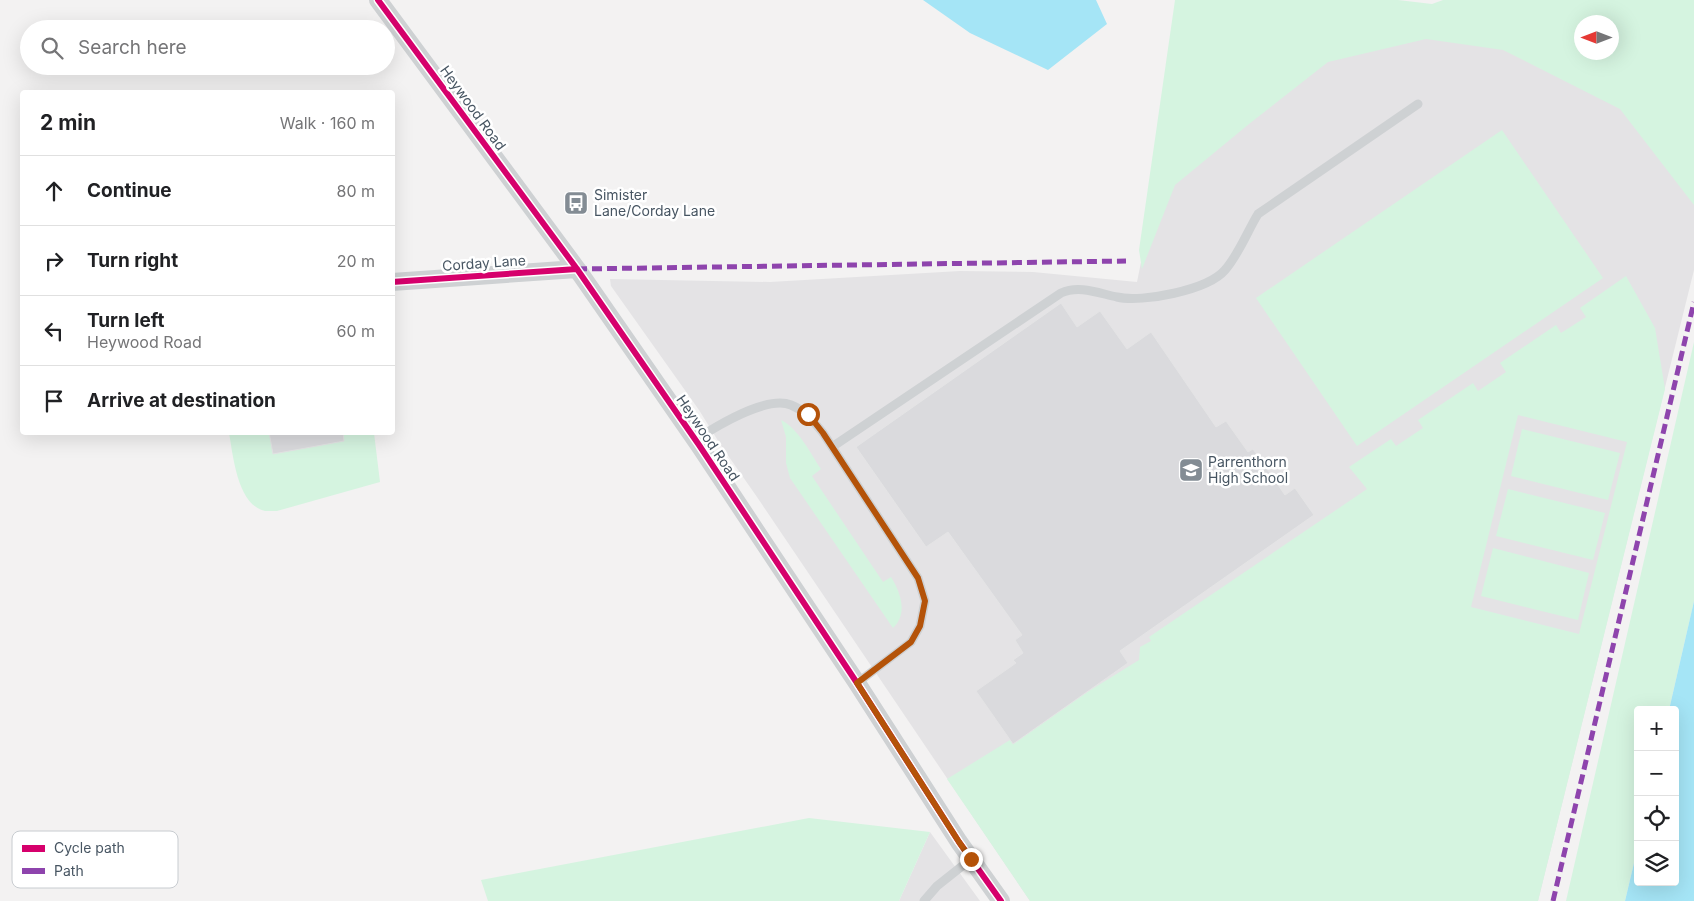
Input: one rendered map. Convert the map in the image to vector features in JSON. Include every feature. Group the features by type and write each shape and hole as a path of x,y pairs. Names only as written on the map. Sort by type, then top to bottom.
{"street":[{"name":"Heywood Road","path":"378,0 393,20"},
{"name":"Heywood Road","path":"395,23 577,269 695,440 857,683 959,842 1001,901"},
{"name":"Corday Lane","path":"395,282 577,269"}],"lane":[{"path":"832,448 1061,293 1070,289 1079,289 1121,298 1143,299 1199,286 1219,276 1232,260 1258,214 1418,104"},
{"path":"695,440 726,420 768,405 789,404 808,414 832,448 918,578 925,601 920,626 911,642 857,683"},
{"path":"924,901 937,886 971,859"}],"shaded area":[{"name":"Parrenthorn High School","path":"1194,0 1309,0 1411,13 1473,0 1694,0 1694,270 1538,901 1030,901 720,444 699,410 611,286 610,279 770,282 960,271 1033,272 1137,282"},
{"path":"930,832 980,901 899,901"}],"green space":[{"path":"1175,0 1398,0 1432,4 1443,0 1694,0 1694,205 1620,109 1503,50 1426,39 1328,62 1249,124 1175,185 1142,269 1139,250"},
{"path":"1502,130 1603,278 1357,446 1256,298"},
{"path":"1626,276 1655,328 1665,389 1538,901 1030,901 947,779 1139,660 1140,647 1151,641 1149,637 1367,489 1349,467 1391,439 1396,446 1423,428 1418,420 1473,383 1478,391 1506,372 1500,363 1556,325 1561,333 1586,317 1580,308","holes":["1518,415 1627,442 1579,634 1471,607"]},
{"path":"1694,342 1694,601 1670,706 1634,706 1634,863 1625,901 1566,901"},
{"path":"781,420 799,435 821,469 812,476 883,582 891,577 895,583 900,596 902,610 898,622 893,628 790,478 786,463 786,437"},
{"path":"1522,429 1620,453 1608,500 1511,476"},
{"path":"229,435 374,435 380,482 277,511 265,511 256,507 248,499 242,489"},
{"path":"1508,489 1605,513 1593,560 1496,536"},
{"path":"1493,548 1589,573 1578,620 1481,596"},
{"path":"809,818 930,832 899,901 488,901 481,880"}],"water":[{"path":"923,0 1096,0 1107,24 1048,70 970,33"},
{"path":"1694,601 1694,901 1625,901 1634,863 1634,886 1679,886 1679,706 1670,706"}],"building":[{"path":"1061,303 1077,327 1100,311 1127,349 1151,332 1216,427 1226,421 1248,452 1253,449 1285,495 1295,488 1314,515 1120,651 1128,663 1013,744 976,691 1016,663 1013,660 1023,653 1015,640 1022,635 948,532 926,547 856,447"},
{"path":"270,435 343,435 344,441 273,454"}],"marked path":[{"path":"577,269 1126,261"},
{"path":"1553,901 1694,302"}],"cycle path":[{"path":"378,0 393,20"},
{"path":"395,23 577,269 699,445 857,683 959,842 1001,901"},
{"path":"395,282 577,269"}],"place":[{"name":"Simister Lane/Corday Lane","path":"576,203"},
{"name":"Parrenthorn High School","path":"1191,470"}],"route":[{"path":"808,414 823,433 918,578 925,601 920,626 911,642 857,683 971,859"}]}
